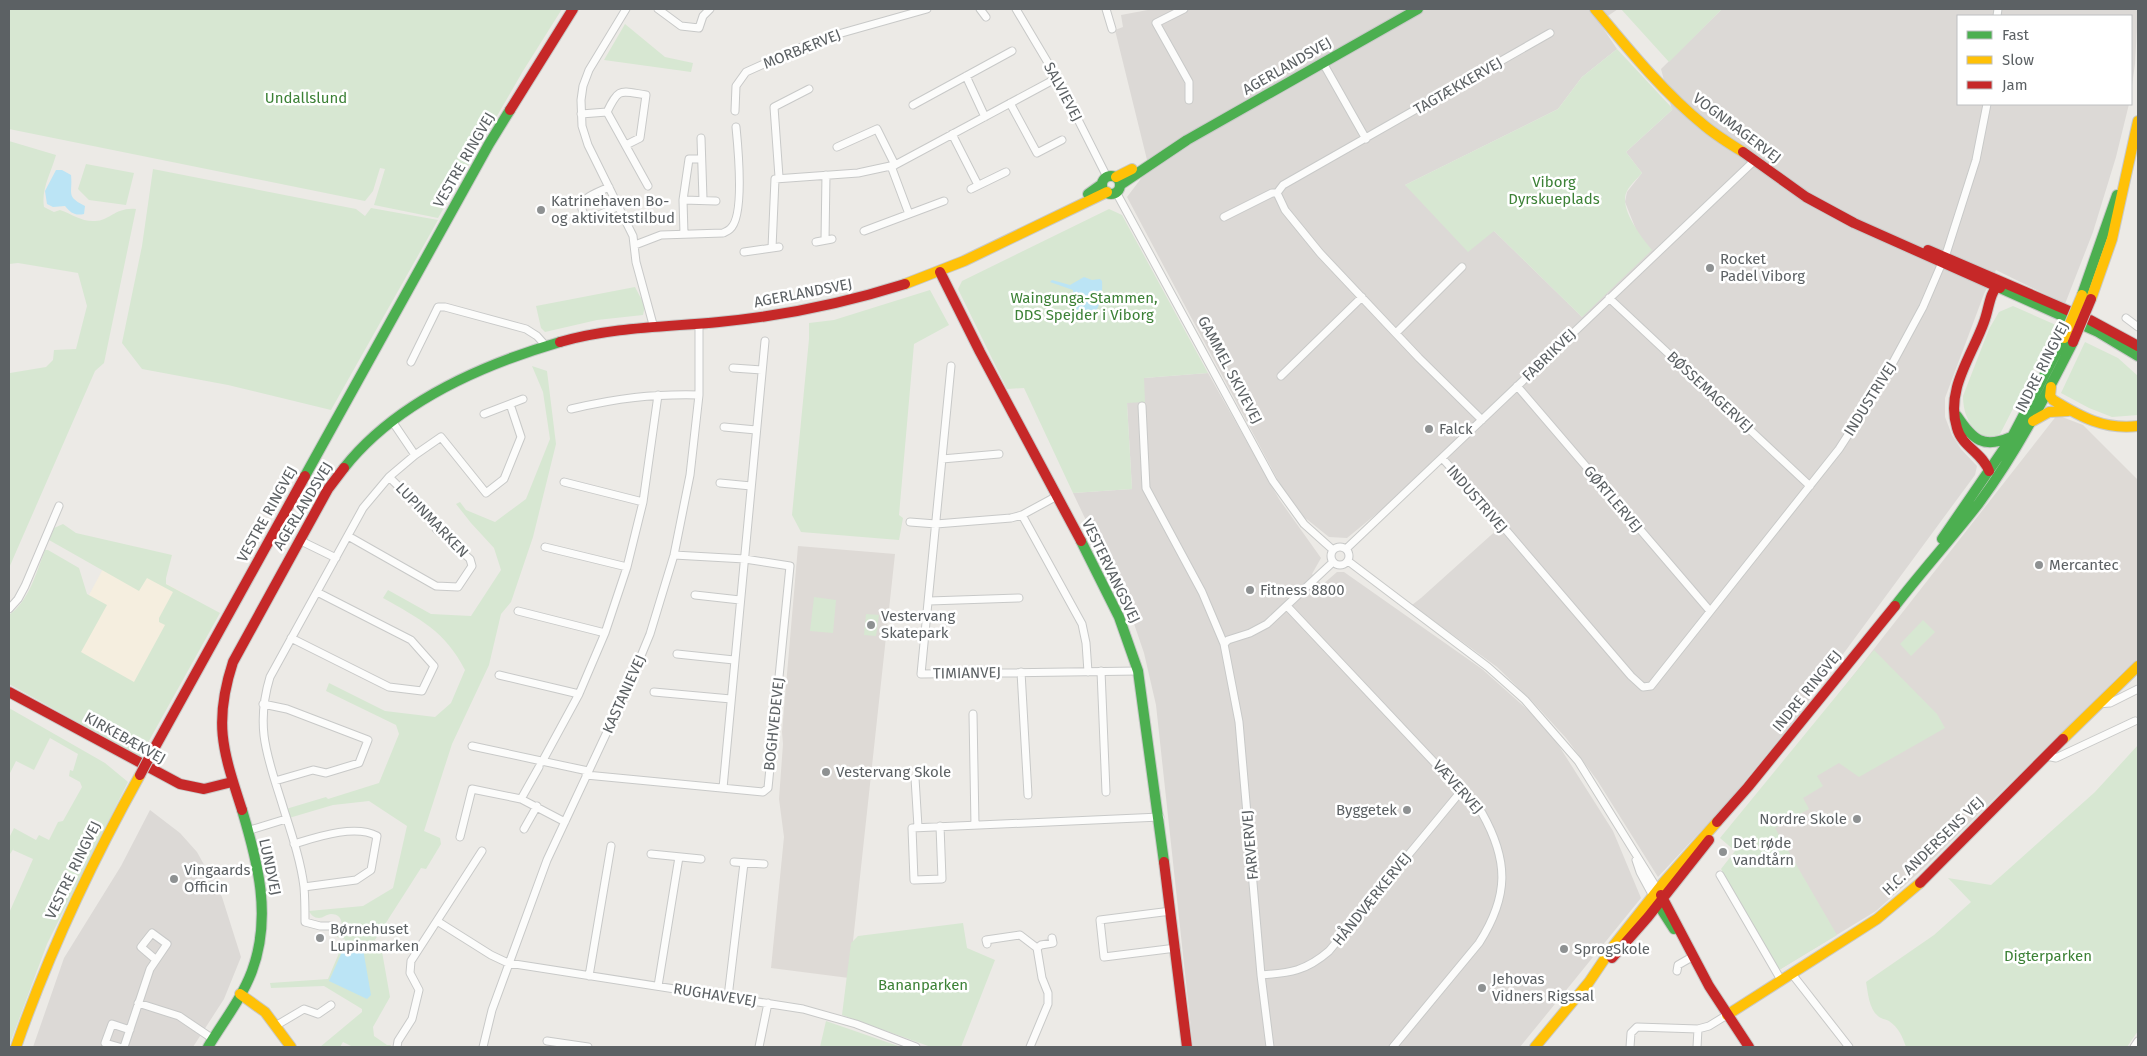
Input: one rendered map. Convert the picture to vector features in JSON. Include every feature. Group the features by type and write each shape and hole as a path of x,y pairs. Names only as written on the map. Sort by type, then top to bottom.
{"street":[{"name":"VESTRE RINGVEJ","path":"16,1047 40,979 82,882 490,144 573,9"},
{"path":"626,9 589,70 583,86 582,126 588,145 634,236 636,262 654,328"},
{"path":"658,9 681,26 699,28 704,16 710,9"},
{"name":"MORBÆRVEJ","path":"735,111 736,86 746,72 816,40 899,13 926,9"},
{"path":"980,9 986,17"},
{"name":"SALVIEVEJ","path":"1016,9 1057,78 1111,185"},
{"path":"1106,9 1112,28"},
{"path":"1184,9 1156,23 1189,82 1189,100"},
{"name":"AGERLANDSVEJ","path":"232,782 220,728 225,685 233,662 328,489 362,447 392,421 450,386 503,362 546,346 595,334 765,317 824,306 877,293 940,272 990,250 1052,218 1418,9"},
{"name":"VOGNMAGERVEJ","path":"1595,9 1630,51 1705,126 1806,197 1854,223 1943,260 2105,336 2138,356"},
{"name":"TAGTÆKKERVEJ","path":"1224,217 1272,193 1277,193 1283,185 1550,34"},
{"path":"913,105 1012,51"},
{"path":"1323,62 1366,139"},
{"path":"966,76 985,117"},
{"path":"744,252 776,248 775,179 858,174 893,165 1057,78"},
{"path":"779,178 774,106 808,89"},
{"path":"607,112 616,95 622,91 646,95 640,138 626,145"},
{"path":"1010,103 1036,153 1062,140"},
{"name":"INDUSTRIVEJ","path":"1442,458 1631,676 1643,687 1648,688 1652,686 1810,486 1868,405 1923,307 1943,260 1970,182 1987,105"},
{"path":"581,114 607,112"},
{"path":"607,112 648,186"},
{"name":"INDRE RINGVEJ","path":"1536,1047 1589,982 1614,945 1658,897 1979,502 2032,422 2051,387 2086,297 2131,154 2138,121"},
{"path":"635,245 661,235 722,233 730,229 733,225 739,198 736,127"},
{"path":"837,148 877,129 893,165 909,214"},
{"path":"952,134 978,185"},
{"path":"701,138 703,200"},
{"path":"684,234 682,200 689,159 701,159"},
{"name":"FABRIKVEJ","path":"1346,549 1754,161"},
{"path":"971,189 1006,172"},
{"path":"816,242 828,240 826,175"},
{"name":"GAMMEL SKIVEVEJ","path":"1111,185 1273,481 1304,524 1333,550"},
{"path":"609,187 586,199 583,202 582,211 592,218 618,206"},
{"path":"1277,193 1285,210 1315,246 1396,333 1482,420"},
{"path":"682,200 716,201"},
{"path":"864,231 944,201"},
{"path":"1396,333 1462,267"},
{"name":"VESTERVANGSVEJ","path":"940,272 1105,586 1119,617 1138,671 1160,817 1188,1047"},
{"path":"1989,471 1987,463 1963,440 1957,428 1956,391 1986,316 1989,302 1999,286"},
{"name":"VOGNMAGERVEJ","path":"1999,286 2113,331 2138,346"},
{"path":"1281,376 1362,297"},
{"name":"BØSSEMAGERVEJ","path":"1609,298 1810,486"},
{"path":"411,362 438,307 526,329 537,336 546,346"},
{"path":"2126,318 2138,327"},
{"name":"KASTANIEVEJ","path":"483,1047 492,1010 508,963 547,860 629,685 650,634 674,555 690,475 699,395 699,324"},
{"name":"INDRE RINGVEJ","path":"1926,566 2012,437 2068,340"},
{"path":"723,788 765,341"},
{"name":"TIMIANVEJ","path":"951,366 921,674 1138,671"},
{"path":"733,368 762,370"},
{"name":"GØRTLERVEJ","path":"1517,386 1710,611"},
{"path":"2051,387 2051,399 2069,411 2095,424 2111,428 2138,426"},
{"path":"521,799 579,694 605,633 627,567 643,502 658,395"},
{"path":"571,409 623,397 699,395"},
{"path":"484,414 523,399"},
{"name":"LUPINMARKEN","path":"331,926 320,926 305,922 304,887 294,844 264,746 263,704 270,677 363,508 389,477 415,455 441,437 486,493 504,479 521,437 510,404"},
{"name":"FARVERVEJ","path":"1142,406 1146,488 1202,592 1224,644 1239,722 1261,975 1270,1047"},
{"path":"2032,422 2049,412 2069,411"},
{"path":"1956,414 1968,432 1982,443 1994,444 2012,437"},
{"path":"392,421 415,455"},
{"path":"724,427 756,430"},
{"path":"942,459 998,454"},
{"name":"LUPINMARKEN","path":"348,536 436,586 458,587 472,566 470,559 436,529 434,521 389,477"},
{"path":"564,482 643,502"},
{"path":"720,483 751,486"},
{"path":"910,522 936,524 1022,516 1057,496"},
{"path":"9,609 18,599 25,586 59,506"},
{"path":"1022,516 1082,624 1086,643 1088,672"},
{"path":"299,540 336,558"},
{"path":"545,547 627,567"},
{"path":"1339,547 1346,549 1349,555 1348,561 1341,565 1333,562 1330,556 1333,550 1339,547"},
{"path":"674,555 745,559"},
{"name":"BOGHVEDEVEJ","path":"472,746 541,765 587,773 763,792 768,788 790,566 745,559"},
{"path":"1348,561 1488,667 1525,700 1578,761 1605,802 1634,852 1640,872 1658,897 1727,1015 1749,1047"},
{"path":"1224,644 1228,640 1260,629 1333,562"},
{"path":"292,638 389,687 422,691 434,666 411,640 317,592"},
{"path":"695,595 740,600"},
{"path":"929,601 1019,598"},
{"name":"VÆVERVEJ","path":"1287,606 1462,790 1482,813 1497,843 1502,866 1502,887 1495,916 1479,943 1393,1047"},
{"path":"518,611 605,633"},
{"path":"677,654 734,660"},
{"name":"H.C. ANDERSENS VEJ","path":"1727,1015 1877,919 1909,894 2138,666"},
{"path":"1101,671 1106,792"},
{"path":"1022,672 1028,796"},
{"path":"499,675 579,694"},
{"name":"H.C. ANDERSENS VEJ","path":"2098,704 2110,702 2138,689"},
{"name":"KIRKEBÆKVEJ","path":"9,692 180,784 204,789 232,782"},
{"path":"654,692 731,699"},
{"path":"263,704 287,709 368,740 359,763 326,773 313,770 275,781"},
{"path":"972,714 976,825"},
{"path":"2046,756 2056,758 2135,721"},
{"path":"915,778 918,828"},
{"name":"LUNDVEJ","path":"138,1003 179,1016 210,1043 252,972 258,954 264,919 261,880 232,782"},
{"path":"460,837 472,789 521,799 564,822"},
{"name":"HÅNDVÆRKERVEJ","path":"1261,975 1302,970 1315,964 1329,952 1462,790"},
{"path":"524,829 536,806"},
{"path":"940,826 942,879 914,880 912,828 940,826 1160,817"},
{"path":"247,831 286,819"},
{"path":"294,844 324,835 367,831 377,836 378,839 371,870 356,880 304,887"},
{"path":"589,976 611,846"},
{"path":"397,1047 398,1041 412,1019 419,990 410,973 411,960 482,851"},
{"path":"651,854 700,859"},
{"path":"658,986 678,857"},
{"path":"734,862 764,864"},
{"path":"728,997 744,863"},
{"path":"1720,875 1781,980"},
{"path":"1171,911 1100,920 1104,957 1176,948"},
{"name":"RUGHAVEVEJ","path":"437,921 491,955 508,963 768,1003 829,1015 916,1047"},
{"path":"987,944 986,940 1020,935 1037,948 1042,978 1048,993 1048,1004 1030,1047"},
{"path":"1037,948 1041,945 1053,943 1052,938"},
{"path":"1677,971 1678,965 1690,953"},
{"path":"124,1047 155,959"},
{"path":"1792,974 1849,1047"},
{"path":"240,994 266,1012 291,1047"},
{"path":"759,1047 768,1003"},
{"path":"277,1025 304,1009 318,1014 331,1005"},
{"path":"1630,1047 1630,1033 1632,1029 1643,1027 1698,1029 1709,1026 1727,1015"},
{"path":"119,1047 105,1043 112,1024 130,1030"},
{"path":"1698,1029 1698,1047"},
{"path":"547,1041 588,1047"},
{"path":"2134,1047 2138,1041"}],"shaded area":[{"path":"1153,9 1618,9 1599,22 1617,49 1582,77 1558,109 1405,185 1494,231 1582,317 1637,232 1625,202 1627,192 1642,173 1626,152 1672,110 1661,69 1722,9 2138,9 2132,85 2132,15 1957,15 1957,105 2129,105 2116,157 2093,232 2065,304 1996,270 1984,294 1945,398 1945,417 1952,435 1961,449 1977,466 1975,475 1796,718 1728,802 1658,877 1597,780 1566,738 1497,667 1412,605 1500,527 1441,461 1347,538 1329,537 1304,517 1281,486 1127,197 1149,168 1115,30 1123,27 1121,15"},
{"path":"1208,373 1279,499 1321,558 1312,574 1322,585 1337,572 1344,572 1482,669 1529,711 1554,738 1613,831 1641,898 1520,1047 1193,1047 1156,705 1144,653 1131,615 1073,493 1132,489 1127,403 1144,378"},
{"path":"2057,415 2083,425 2138,480 2138,659 1924,868 1876,911 1779,970 1729,834"},
{"name":"Vestervang Skole","path":"798,546 895,554 849,978 771,968 784,837 779,799 783,744 782,732"},
{"path":"111,554 187,595 137,690 60,649"},
{"path":"150,810 180,833 197,852 222,897 241,957 224,999 193,1047 33,1047 64,958 121,866"}],"green space":[{"name":"Undallslund","path":"9,9 562,9 523,71 438,218 374,205 385,169 380,168 373,191 365,201 9,129"},
{"path":"1621,9 1722,9 1669,62"},
{"path":"625,24 665,57 693,63 691,72 604,60"},
{"name":"Viborg Dyrskueplads","path":"1617,49 1673,109 1626,152 1642,173 1627,191 1625,198 1628,214 1652,250 1582,317 1494,231 1468,252 1405,185 1558,109 1582,77"},
{"path":"9,141 56,155 45,187 44,207 54,212 60,210 90,221 105,219 123,210 136,209 104,363 95,371 9,568 10,373 46,367 53,360 54,350 76,349 87,306 78,273 18,263 9,264"},
{"path":"86,164 134,173 126,205 89,200 78,189"},
{"path":"153,169 356,209 365,216 371,208 438,220 331,410 228,385 142,369 122,343 142,246"},
{"name":"Waingunga-Stammen, DDS Spejder i Viborg","path":"1109,209 1122,215 1208,373 1144,378 1145,402 1127,403 1132,489 1073,493 1024,388 1007,389 958,289 962,281"},
{"path":"635,287 645,306 643,315 597,320 545,332 541,328 536,306"},
{"path":"930,290 949,325 914,344 899,515 903,518 899,540 801,532 792,515 809,323 834,320"},
{"path":"2013,306 2056,325 2000,434 1991,438 1984,436 1973,428 1965,410 1963,396 1989,329 1999,312"},
{"path":"2085,342 2118,358 2138,376 2138,415 2112,417 2089,408 2061,393"},
{"path":"532,366 547,371 556,444 533,537 511,602 501,614 489,665 452,744 424,831 440,838 441,844 426,869 421,868 373,943 381,946 390,997 373,1027 374,1036 387,1045 391,1045 390,1047 353,1047 343,1042 340,1047 320,1047 362,1012 362,1009 324,986 271,988 270,983 328,979 345,939 337,937 341,930 341,919 339,916 331,914 320,918 316,917 309,911 363,906 393,888 407,826 369,801 333,805 289,818 286,809 326,797 328,799 379,783 399,734 396,725 326,691 329,683 385,711 435,717 451,703 465,670 457,657 449,645 430,627 383,598 388,590 431,614 471,616 501,570 494,548 456,504 460,502 466,510 495,522 526,499 550,439 543,392"},
{"path":"63,524 76,533 172,555 166,584 220,613 140,757 9,684 9,615 27,594 45,550 79,568 87,594 107,605 81,652 134,682 165,625 159,622 159,618 173,592 147,578 139,591 49,540 54,528"},
{"path":"814,597 836,600 833,633 810,631"},
{"name":"Vestervang Skatepark","path":"866,614 879,615 876,636 864,635"},
{"path":"1923,620 1935,632 1911,656 1900,644"},
{"path":"1874,650 1937,714 1945,728 1859,777 1839,763 1817,776 1823,786 1803,798 1809,809 1775,828 1837,935 1779,970 1721,869 1735,851 1720,838"},
{"path":"9,708 105,763 128,782 47,944 9,1046 9,913 33,859 13,850 14,848 10,854 9,838 14,828 36,840 39,835 49,840 58,822 63,821 82,787 80,782 69,776 70,770 73,771 78,754 50,738 34,770 16,761 9,775"},
{"name":"Digterparken","path":"2138,745 2138,1031 2127,1047 1906,1047 1898,1029 1875,1013 1869,1001 1866,982 1934,935 1971,902 1948,878 1991,885 2095,792"},
{"name":"Bananparken","path":"963,923 967,948 995,960 961,1047 931,1047 842,1015 851,943 858,936"},
{"path":"826,1021 901,1047 820,1047"}],"water":[{"path":"56,170 62,170 71,175 72,197 85,206 84,214 78,215 73,213 65,206 53,207 47,204 45,191"},
{"path":"1084,277 1092,280 1100,279 1102,287 1101,299 1097,310 1088,317 1082,318 1075,311 1073,290 1050,282 1052,280 1070,285"},
{"path":"346,943 363,949 371,995 367,999 329,981"}],"traffic: fast":[{"path":"1120,185 1187,140 1418,9"},
{"path":"305,476 489,144 510,110"},
{"path":"1111,176 1117,179 1120,185 1117,191 1111,194 1105,191 1102,185 1105,179 1111,176"},
{"path":"1088,194 1102,184"},
{"path":"2082,295 2117,195"},
{"path":"2000,288 2098,332 2138,356"},
{"path":"1942,539 2012,437 2064,338"},
{"path":"344,468 365,445 414,405 442,389 500,362 560,342"},
{"path":"1895,606 1993,484 2029,424 2073,342"},
{"path":"1957,416 1968,431 1980,440 1993,442 2011,437"},
{"path":"1081,541 1119,617 1138,671 1164,862"},
{"path":"208,1047 248,981 258,951 261,931 262,910 257,870 242,810"},
{"path":"1656,901 1674,929"}],"traffic: slow":[{"path":"1595,9 1675,100 1710,130 1743,152"},
{"path":"2091,299 2112,239 2138,121"},
{"path":"1116,177 1132,169"},
{"path":"905,284 964,261 1107,192"},
{"path":"2064,338 2082,295"},
{"path":"2051,387 2050,396 2053,400 2083,417 2114,426 2138,426"},
{"path":"2033,421 2049,412 2068,411"},
{"path":"2063,739 2138,666"},
{"path":"16,1047 42,977 72,908 140,775"},
{"path":"1535,1047 1589,982 1614,945 1664,882 1717,822"},
{"path":"1727,1015 1877,919 1920,883"},
{"path":"240,994 265,1012 291,1047"}],"traffic: jam":[{"path":"510,110 573,9"},
{"path":"1743,152 1806,197 1854,223 2000,288"},
{"path":"1928,250 2090,320 2138,346"},
{"path":"940,272 980,352 1081,541"},
{"path":"1989,471 1982,459 1960,435 1954,414 1954,400 1957,387 1984,322 1993,292 1999,283"},
{"path":"560,342 619,330 719,322 790,312 836,303 905,284"},
{"path":"2073,342 2091,299"},
{"path":"242,810 230,771 223,737 223,703 233,662 328,489 344,468"},
{"path":"150,756 305,476"},
{"path":"1717,822 1748,787 1895,606"},
{"path":"9,692 180,784 204,789 232,782"},
{"path":"1920,883 2063,739"},
{"path":"140,775 150,756"},
{"path":"1612,958 1648,917 1709,840"},
{"path":"1164,862 1187,1047"},
{"path":"1661,895 1709,986 1749,1047"}],"place":[{"name":"Katrinehaven Bo- og aktivitetstilbud","path":"541,210"},
{"name":"Rocket Padel Viborg","path":"1710,268"},
{"name":"Falck","path":"1429,429"},
{"name":"Mercantec","path":"2039,565"},
{"name":"Fitness 8800","path":"1250,590"},
{"name":"Vestervang Skatepark","path":"871,625"},
{"name":"Vestervang Skole","path":"826,772"},
{"name":"Byggetek","path":"1407,810"},
{"name":"Nordre Skole","path":"1857,819"},
{"name":"Det røde vandtårn","path":"1723,852"},
{"name":"Vingaards Officin","path":"174,879"},
{"name":"Børnehuset Lupinmarken","path":"320,938"},
{"name":"SprogSkole","path":"1564,949"},
{"name":"Jehovas Vidners Rigssal","path":"1482,988"}]}
